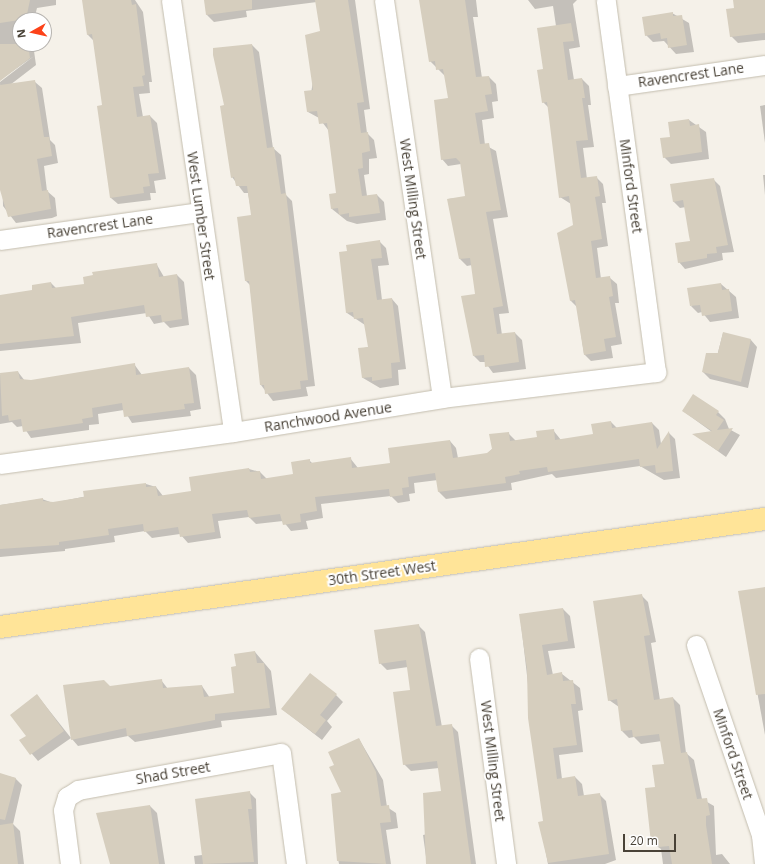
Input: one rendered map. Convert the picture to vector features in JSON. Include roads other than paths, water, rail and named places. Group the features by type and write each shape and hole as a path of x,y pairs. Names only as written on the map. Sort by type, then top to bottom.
{"main road":[{"name":"30th Street West","path":"0,627 765,519"}],"street":[{"name":"West Lumber Street","path":"171,0 200,212 233,432"},
{"name":"West Milling Street","path":"384,0 442,398"},
{"name":"Minford Street","path":"606,0 656,372"},
{"name":"Ravencrest Lane","path":"617,86 765,65"},
{"name":"Ravencrest Lane","path":"0,240 200,212"},
{"name":"Ranchwood Avenue","path":"0,464 233,432 442,398 656,372"},
{"name":"Minford Street","path":"696,645 761,835 764,864"},
{"name":"West Milling Street","path":"479,658 506,864"},
{"name":"Shad Street","path":"70,864 63,810 66,797 78,790 281,753 296,864"}]}
